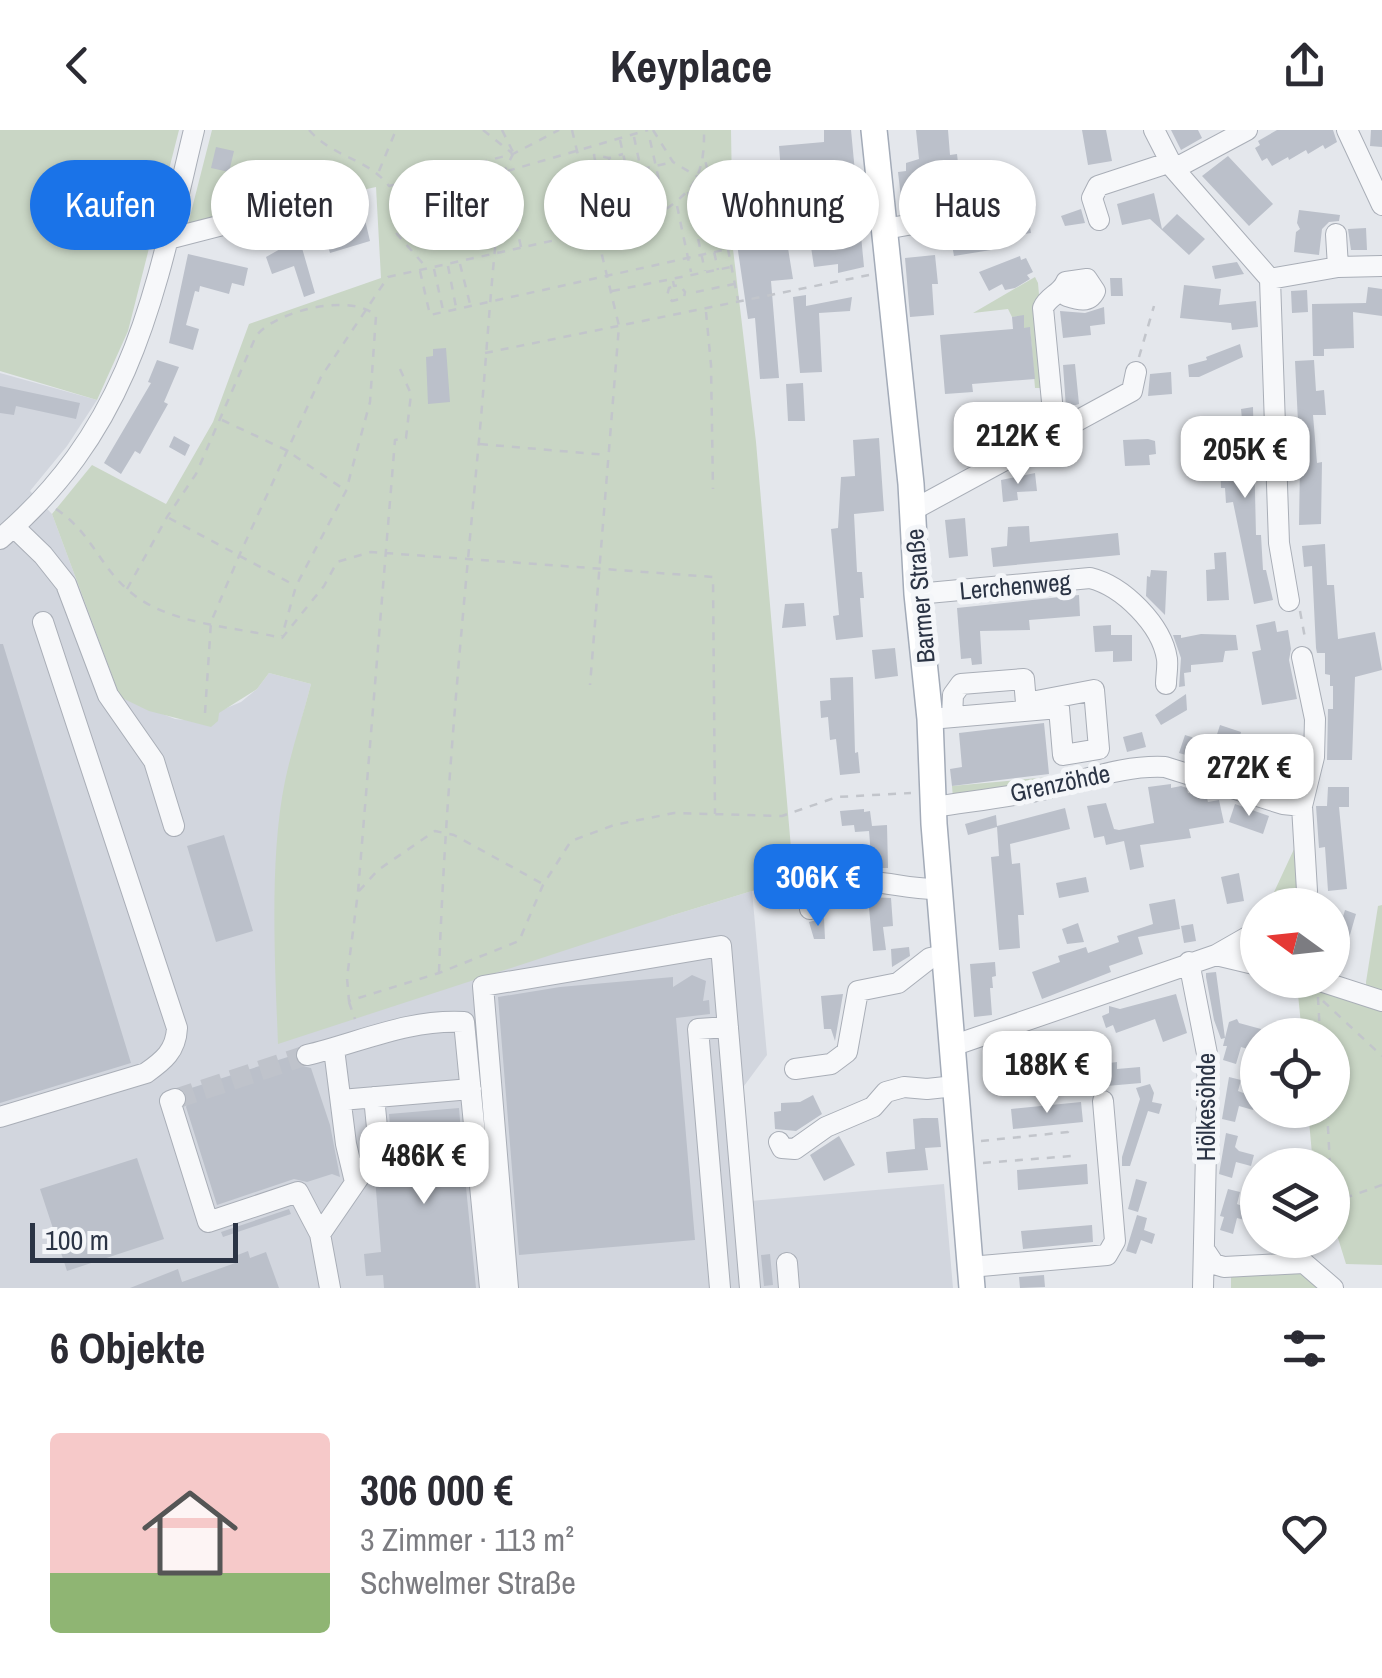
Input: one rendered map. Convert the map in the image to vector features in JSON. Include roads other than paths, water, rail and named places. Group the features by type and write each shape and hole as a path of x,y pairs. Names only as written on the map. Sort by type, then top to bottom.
{"main road":[{"name":"Barmer Straße","path":"874,130 913,510 917,594 941,718 934,808 971,1277"}],"street":[{"path":"187,160 194,130"},
{"path":"1154,130 1172,166 1270,279 1279,543 1289,601"},
{"path":"1099,220 1092,198 1098,186 1172,166 1247,130"},
{"path":"1348,130 1382,204"},
{"path":"884,229 899,226"},
{"path":"1336,234 1338,267"},
{"path":"165,250 123,381 81,453 43,500 7,533 44,555 66,584 108,695 154,761 174,826"},
{"path":"1270,279 1338,267 1382,266"},
{"path":"1056,433 1044,308 1046,300 1063,289"},
{"path":"913,510 1132,392 1136,372"},
{"name":"Lerchenweg","path":"917,594 1090,578 1108,583 1130,598 1156,632 1167,659 1166,684"},
{"path":"0,1117 146,1073 166,1059 176,1040 177,1028 43,622"},
{"path":"1302,658 1315,719 1314,757 1302,806 1307,888"},
{"path":"1024,679 1026,707 941,718 962,684 1024,679"},
{"name":"Grenzöhde","path":"934,808 1148,766 1166,767 1283,804 1302,806"},
{"path":"810,908 820,895 861,880 939,890"},
{"path":"952,1046 1216,955 1240,941"},
{"path":"508,1288 482,986 721,946 750,1288"},
{"path":"795,1069 831,1064 847,1052 858,991 898,982 930,958 944,955"},
{"path":"1216,955 1240,961"},
{"name":"Hölkesöhde","path":"1189,962 1208,1059 1203,1288"},
{"path":"1350,991 1382,1001"},
{"path":"307,1055 403,1027 436,1021 464,1022 490,1288"},
{"path":"720,1288 698,1029 728,1027"},
{"path":"334,1049 355,1182"},
{"path":"779,1142 782,1148 795,1148 826,1127 873,1107 886,1092 904,1087 927,1090 955,1086"},
{"path":"342,1100 471,1089"},
{"path":"320,1234 380,1148 374,1097"},
{"path":"176,1099 170,1101 208,1222 298,1192 320,1234 330,1288"},
{"path":"971,1277 1107,1256 1112,1250 1115,1241 1103,1101"},
{"path":"1206,1252 1214,1264 1224,1267 1304,1262 1330,1284"},
{"path":"787,1263 789,1288"}],"tunnel":[{"path":"175,1099 307,1055"}]}
